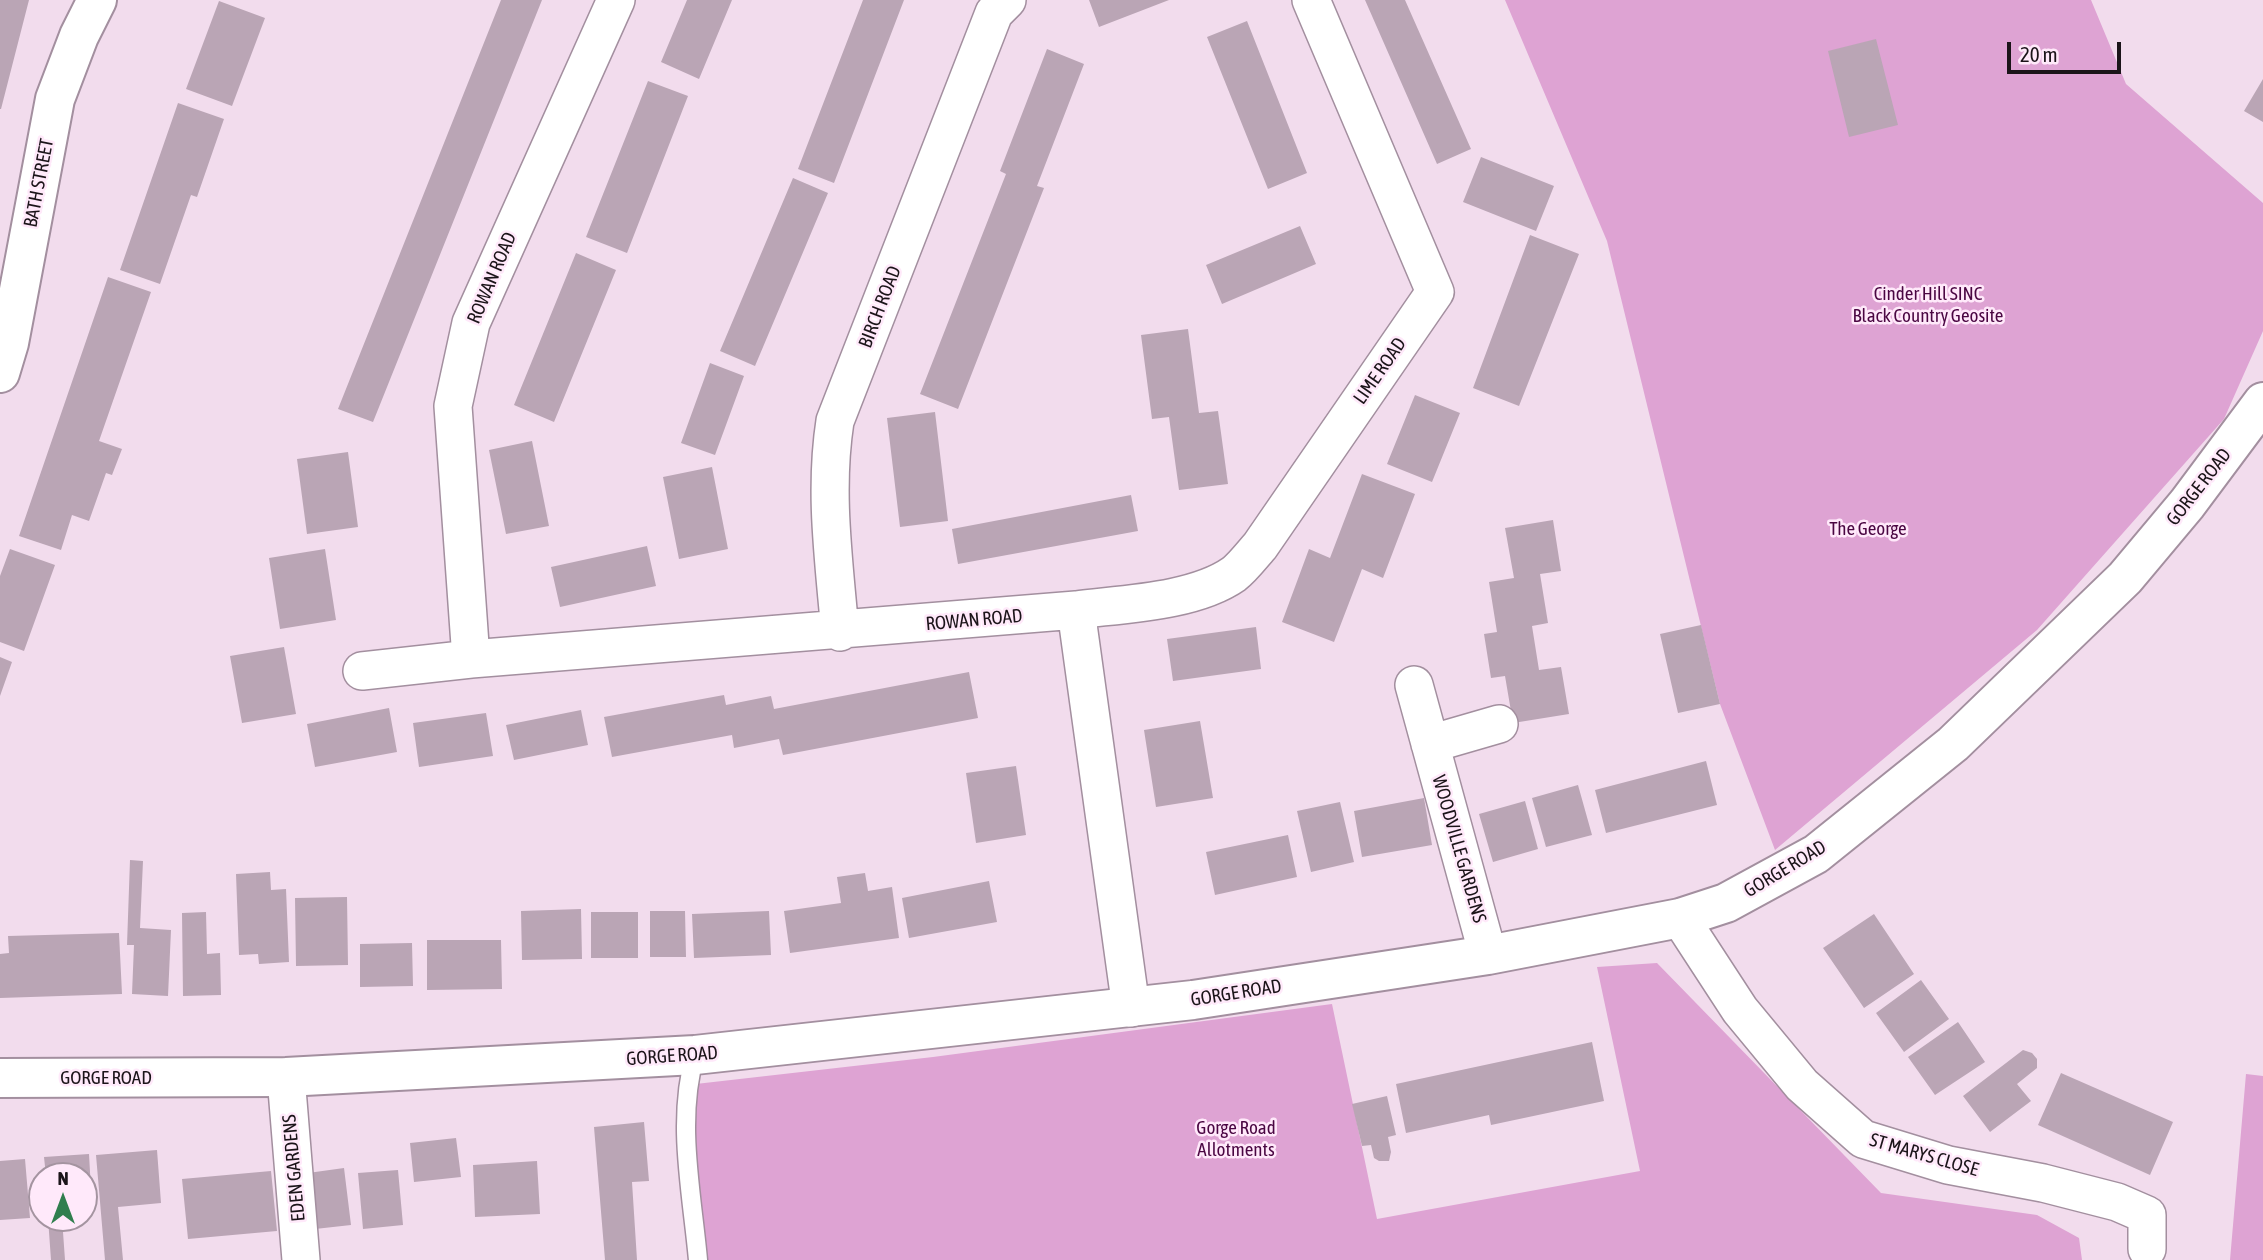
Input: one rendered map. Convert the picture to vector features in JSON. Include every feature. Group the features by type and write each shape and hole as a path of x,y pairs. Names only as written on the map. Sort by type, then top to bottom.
{"main road":[{"name":"BATH STREET","path":"0,373 9,343 55,99 79,36 97,0"},
{"name":"GORGE ROAD","path":"0,1079 286,1077 695,1055 1131,1008 1488,955 1680,918 1726,902 1816,853 1953,744 2125,578 2187,504 2263,402"}],"street":[{"name":"ROWAN ROAD","path":"471,659 453,406 471,323 616,0"},
{"name":"BIRCH ROAD","path":"840,632 828,463 835,421 994,13 1007,0"},
{"name":"LIME ROAD","path":"1076,610 1165,598 1198,590 1234,574 1260,546 1435,292 1311,0"},
{"name":"ROWAN ROAD","path":"362,671 471,659 840,632 1076,610"},
{"path":"1076,610 1131,1008"},
{"name":"WOODVILLE GARDENS","path":"1414,685 1488,955"},
{"path":"1430,744 1499,724"},
{"name":"ST MARYS CLOSE","path":"1680,918 1740,1010 1802,1085 1863,1139 1948,1165 2117,1202 2147,1215 2147,1250"},
{"name":"EDEN GARDENS","path":"286,1077 301,1260"}],"lane":[{"path":"695,1055 687,1085 686,1139 698,1260"}],"green space":[{"name":"The George","path":"1505,0 2091,0 2126,84 2263,203 2263,331 2224,419 2037,630 1775,850 1720,704 1607,241"},
{"name":"Gorge Road Allotments","path":"1657,963 1881,1193 2037,1215 2079,1238 2082,1260 698,1260 687,1085 933,1057 1332,1004 1377,1219 1640,1171 1597,967"},
{"path":"2246,1074 2263,1076 2263,1260 2230,1260"}],"building":[{"path":"0,0 29,0 1,109 0,109"},
{"path":"501,0 542,0 373,422 338,409"},
{"path":"687,0 732,0 699,79 661,62"},
{"path":"863,0 904,0 834,183 798,169"},
{"path":"1089,0 1169,0 1099,27"},
{"path":"1365,0 1405,0 1471,149 1437,164"},
{"path":"219,1 265,18 232,106 186,89"},
{"path":"1247,21 1307,173 1268,189 1207,37"},
{"path":"1876,39 1898,125 1849,137 1828,51"},
{"path":"1047,49 1084,64 1037,186 1044,188 958,409 920,394 1006,174 1000,171"},
{"path":"2263,79 2263,122 2244,111"},
{"path":"648,81 688,96 627,253 586,237"},
{"path":"178,103 224,119 197,197 191,195 160,284 120,270"},
{"path":"1481,157 1554,186 1536,231 1463,202"},
{"path":"793,178 828,193 755,366 720,351"},
{"path":"1300,226 1316,264 1222,304 1206,265"},
{"path":"1530,235 1579,254 1519,406 1473,388"},
{"path":"576,253 616,270 554,422 514,405"},
{"path":"108,277 151,292 99,441 122,449 112,475 106,473 89,521 72,515 61,550 19,536"},
{"path":"1188,329 1199,413 1218,411 1228,484 1179,490 1169,417 1152,419 1141,335"},
{"path":"710,363 744,376 715,455 681,443"},
{"path":"1415,395 1460,413 1432,482 1387,464"},
{"path":"935,412 948,521 900,527 887,418"},
{"path":"532,441 549,526 506,534 489,450"},
{"path":"348,452 358,527 307,534 297,459"},
{"path":"712,467 728,549 679,559 663,477"},
{"path":"1362,474 1415,494 1383,578 1362,569 1334,642 1282,622 1309,549 1330,558"},
{"path":"1131,495 1138,531 958,564 952,529"},
{"path":"1553,520 1561,571 1540,574 1548,623 1532,626 1539,670 1561,667 1569,714 1513,723 1505,676 1491,678 1484,634 1497,632 1489,582 1514,578 1505,528"},
{"path":"647,546 656,586 560,607 551,567"},
{"path":"10,549 55,565 24,651 0,642 0,576"},
{"path":"325,549 336,620 280,629 269,558"},
{"path":"1701,625 1720,704 1678,713 1660,634"},
{"path":"1256,627 1261,669 1173,681 1167,639"},
{"path":"284,647 296,714 242,723 230,656"},
{"path":"0,657 12,662 0,696"},
{"path":"969,672 978,718 783,755 779,739 734,748 732,735 612,757 604,717 724,695 726,705 771,696 774,709"},
{"path":"389,708 397,752 315,767 307,724"},
{"path":"581,710 588,745 514,760 506,725"},
{"path":"486,713 493,756 419,767 413,723"},
{"path":"1200,721 1213,798 1156,807 1144,730"},
{"path":"1706,761 1717,805 1606,833 1595,790"},
{"path":"1016,766 1026,835 976,843 966,773"},
{"path":"1578,785 1592,835 1546,847 1532,798"},
{"path":"1424,798 1432,845 1362,857 1354,811"},
{"path":"1525,801 1538,849 1493,862 1479,814"},
{"path":"1340,802 1354,862 1311,872 1297,811"},
{"path":"1288,835 1297,877 1215,895 1206,852"},
{"path":"130,860 143,861 140,928 171,930 168,996 132,994 134,945 127,945"},
{"path":"270,872 271,890 286,889 289,962 259,964 258,954 239,955 236,874"},
{"path":"865,873 868,891 892,887 899,938 790,953 784,911 841,903 837,877"},
{"path":"989,881 997,922 909,938 902,898"},
{"path":"347,897 348,965 296,966 295,898"},
{"path":"581,909 582,959 522,960 521,911"},
{"path":"650,911 685,911 686,957 650,957"},
{"path":"769,911 771,955 694,958 692,914"},
{"path":"206,912 207,954 220,953 221,995 183,996 182,913"},
{"path":"591,912 638,912 638,958 591,958"},
{"path":"1874,914 1914,974 1864,1008 1823,948"},
{"path":"119,933 122,994 0,998 0,954 9,953 8,936"},
{"path":"427,940 501,940 502,989 427,990"},
{"path":"412,943 413,986 360,987 360,944"},
{"path":"1921,980 1949,1019 1904,1052 1876,1013"},
{"path":"1958,1022 1985,1062 1935,1095 1908,1057"},
{"path":"1592,1042 1604,1101 1491,1125 1489,1115 1406,1133 1396,1084"},
{"path":"2023,1050 2032,1053 2037,1059 2037,1068 2017,1084 2031,1101 1990,1132 1963,1096"},
{"path":"2061,1073 2173,1122 2150,1175 2038,1125"},
{"path":"1387,1096 1396,1135 1388,1137 1391,1152 1389,1161 1379,1161 1374,1158 1371,1145 1362,1146 1352,1104"},
{"path":"644,1122 649,1181 632,1182 637,1260 605,1260 594,1127"},
{"path":"456,1138 461,1177 414,1182 410,1143"},
{"path":"157,1150 161,1203 118,1207 123,1260 105,1260 96,1155"},
{"path":"89,1154 89,1162 45,1162 44,1157"},
{"path":"25,1159 28,1218 0,1220 0,1161"},
{"path":"537,1161 540,1214 475,1217 473,1165"},
{"path":"344,1168 351,1225 315,1229 308,1173"},
{"path":"398,1170 403,1225 363,1229 358,1173"},
{"path":"271,1171 277,1231 188,1239 182,1179"},
{"path":"49,1232 63,1232 65,1260 51,1260"}],"park label":[{"name":"Cinder Hill SINC Black Country Geosite","path":"1928,305"}]}
